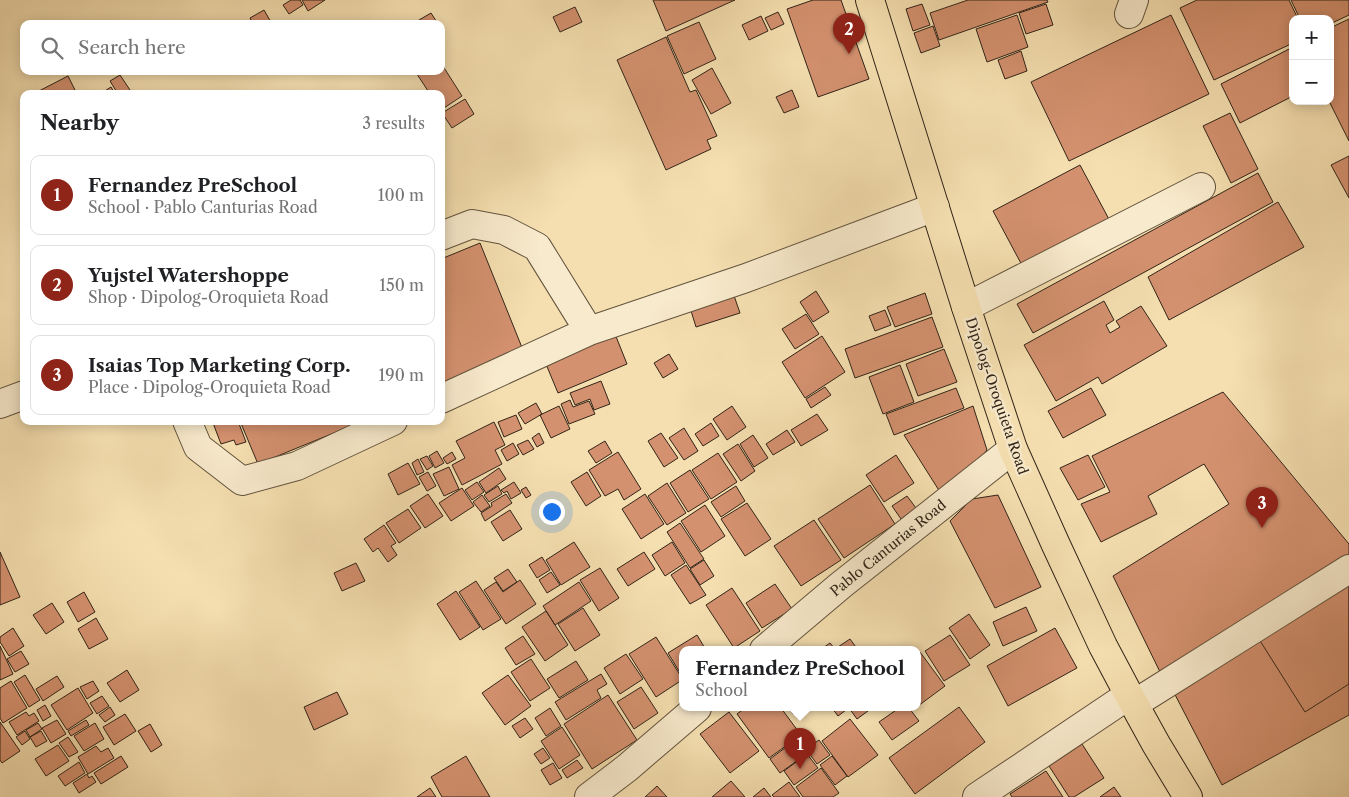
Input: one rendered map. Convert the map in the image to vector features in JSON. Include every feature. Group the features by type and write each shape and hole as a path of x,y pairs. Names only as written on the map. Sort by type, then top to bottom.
{"main road":[{"name":"Dipolog-Oroquieta Road","path":"870,0 966,307 1013,449 1082,602 1131,700 1188,797"}],"street":[{"path":"966,307 1200,187"},
{"path":"445,397 589,331 746,278 935,207"},
{"path":"445,234 472,224 504,230 537,248 589,331"},
{"path":"0,404 20,396"},
{"path":"190,425 198,447 242,481 297,466 384,425"},
{"name":"Pablo Canturias Road","path":"769,646 841,585 1013,449"},
{"path":"976,797 1131,700 1349,569"},
{"path":"589,797 627,768 694,711"}],"building":[{"path":"291,0 300,0 303,5 289,14 283,5"},
{"path":"302,0 325,0 308,11"},
{"path":"653,0 735,0 666,31"},
{"path":"813,0 841,0 869,79 818,97 787,9"},
{"path":"968,0 1047,0 1048,2 939,40 930,13"},
{"path":"1197,0 1289,0 1296,15 1289,15 1289,45 1214,80 1180,8"},
{"path":"1291,0 1349,0 1349,15 1334,22 1334,15 1298,15"},
{"path":"922,4 930,25 913,31 906,9"},
{"path":"1046,4 1053,25 1026,34 1019,13"},
{"path":"575,7 582,22 560,32 553,17"},
{"path":"264,10 270,20 251,20 250,18"},
{"path":"778,12 784,24 771,30 765,18"},
{"path":"431,13 435,20 419,20"},
{"path":"1017,15 1028,47 987,62 976,29"},
{"path":"1171,15 1209,94 1069,161 1031,82"},
{"path":"761,16 768,31 749,40 742,25"},
{"path":"1349,19 1349,141 1331,105 1334,105 1334,26"},
{"path":"699,22 716,59 684,74 667,36"},
{"path":"933,26 940,46 921,53 914,33"},
{"path":"666,37 690,92 696,90 717,136 707,140 711,149 666,170 617,60"},
{"path":"1289,49 1289,98 1240,123 1221,84"},
{"path":"1021,51 1027,71 1005,79 998,60"},
{"path":"712,68 731,103 711,114 692,80"},
{"path":"445,69 462,96 445,107 445,90 427,90 418,75 445,75"},
{"path":"120,75 130,90 116,90 110,81"},
{"path":"68,76 75,90 41,90"},
{"path":"792,90 799,107 784,113 776,97"},
{"path":"465,99 474,114 452,128 445,118 445,111"},
{"path":"1230,113 1258,169 1231,183 1203,126"},
{"path":"1349,156 1349,198 1331,165"},
{"path":"1080,165 1111,223 1024,269 993,211"},
{"path":"1258,173 1273,202 1033,333 1017,304"},
{"path":"1278,202 1304,247 1169,320 1148,277"},
{"path":"480,243 525,355 445,387 445,257"},
{"path":"731,287 740,313 696,327 688,301"},
{"path":"816,291 829,312 813,322 800,302"},
{"path":"925,293 932,314 895,327 887,307"},
{"path":"1104,301 1114,320 1106,325 1110,333 1120,327 1116,321 1141,306 1167,346 1102,384 1098,377 1056,401 1024,345"},
{"path":"885,310 891,325 875,331 869,316"},
{"path":"806,314 819,334 795,349 782,329"},
{"path":"932,317 943,347 855,378 845,349"},
{"path":"613,329 627,364 558,393 543,357"},
{"path":"822,336 845,372 805,398 782,362"},
{"path":"944,349 957,382 918,396 906,364"},
{"path":"669,354 678,369 663,378 654,363"},
{"path":"900,365 914,402 883,414 869,377"},
{"path":"601,381 610,404 594,410 590,399 575,405 570,393"},
{"path":"825,387 831,395 811,408 806,399"},
{"path":"956,388 964,408 894,435 886,414"},
{"path":"1091,388 1106,415 1063,438 1048,411"},
{"path":"1223,392 1349,544 1349,566 1163,678 1113,576 1229,504 1204,464 1148,496 1157,514 1101,542 1081,504 1110,492 1092,456"},
{"path":"570,400 573,407 589,401 595,414 569,424 561,404"},
{"path":"536,403 542,414 525,424 518,413"},
{"path":"559,406 570,429 551,438 540,415"},
{"path":"732,406 746,427 727,440 713,419"},
{"path":"973,406 987,450 968,475 940,492 904,435"},
{"path":"817,414 828,430 801,446 791,430"},
{"path":"516,415 522,429 504,437 498,422"},
{"path":"494,422 505,445 495,450 502,464 462,485 452,465 465,458 456,441"},
{"path":"711,423 719,436 703,446 695,434"},
{"path":"214,425 240,425 246,442 236,445 234,440 221,444"},
{"path":"242,425 353,425 258,464"},
{"path":"684,428 698,451 684,460 669,438"},
{"path":"787,430 795,442 773,455 766,444"},
{"path":"539,433 544,443 537,447 532,438"},
{"path":"661,433 678,458 664,467 648,441"},
{"path":"753,435 768,458 754,467 740,444"},
{"path":"528,440 534,449 523,455 517,445"},
{"path":"605,441 612,453 596,463 588,451"},
{"path":"513,443 519,454 507,461 501,450"},
{"path":"738,444 755,471 741,481 723,454"},
{"path":"437,451 444,463 435,468 429,456"},
{"path":"452,452 456,459 447,464 443,458"},
{"path":"618,452 641,489 624,500 618,489 605,496 589,470"},
{"path":"718,453 737,482 711,499 692,470"},
{"path":"896,455 914,483 884,502 866,475"},
{"path":"1088,455 1105,487 1078,500 1060,468"},
{"path":"427,456 433,466 427,470 420,459"},
{"path":"418,459 424,472 417,475 412,463"},
{"path":"408,463 420,484 398,495 388,474"},
{"path":"449,467 459,489 444,496 433,474"},
{"path":"499,468 506,479 486,493 479,482"},
{"path":"690,470 709,499 688,512 670,483"},
{"path":"428,472 436,486 427,491 419,477"},
{"path":"587,472 601,496 586,506 571,482"},
{"path":"477,482 484,492 472,500 465,490"},
{"path":"514,482 521,493 511,499 507,491 504,493 501,490"},
{"path":"667,483 686,513 667,525 648,496"},
{"path":"870,485 895,524 844,558 818,519"},
{"path":"498,486 502,494 489,502 484,495"},
{"path":"736,486 745,501 721,517 711,502"},
{"path":"526,487 531,495 526,498 521,490"},
{"path":"462,488 474,506 451,521 439,503"},
{"path":"428,494 443,516 425,528 410,506"},
{"path":"506,494 512,503 485,521 481,513 492,506 491,503"},
{"path":"645,494 664,524 641,539 622,509"},
{"path":"482,495 490,506 481,512 473,502"},
{"path":"998,495 1041,587 995,608 950,521 972,499"},
{"path":"907,496 916,508 901,519 892,506"},
{"path":"747,503 771,539 745,556 721,519"},
{"path":"705,505 725,536 701,552 681,521"},
{"path":"408,509 421,528 399,543 386,523"},
{"path":"510,510 522,529 503,541 491,522"},
{"path":"814,520 841,560 801,586 774,546"},
{"path":"680,523 704,559 690,568 667,532"},
{"path":"384,525 396,543 391,546 397,555 388,562 378,548 373,552 364,539"},
{"path":"574,542 590,567 561,585 546,560"},
{"path":"672,542 685,563 665,576 652,555"},
{"path":"0,552 20,597 0,605"},
{"path":"644,552 655,569 628,586 617,569"},
{"path":"542,557 550,570 537,578 529,565"},
{"path":"704,560 714,576 700,585 690,569"},
{"path":"356,563 365,581 342,591 334,573"},
{"path":"686,565 706,595 690,604 671,575"},
{"path":"600,568 619,598 599,611 580,580"},
{"path":"508,569 517,582 503,591 494,578"},
{"path":"551,572 560,585 547,593 539,580"},
{"path":"1349,575 1349,715 1222,785 1171,687"},
{"path":"1349,578 1349,684 1305,712 1257,636"},
{"path":"520,580 536,604 506,624 484,590 496,582 503,592"},
{"path":"476,581 501,619 483,630 459,592"},
{"path":"579,582 591,601 555,625 543,606"},
{"path":"775,584 792,609 762,628 746,603"},
{"path":"732,588 760,631 737,646 733,646 706,605"},
{"path":"456,591 480,627 460,640 437,604"},
{"path":"84,592 95,612 78,622 67,602"},
{"path":"52,603 64,622 46,634 33,615"},
{"path":"1026,607 1037,631 1003,646 993,622"},
{"path":"583,608 600,635 575,651 558,624"},
{"path":"546,611 568,645 545,661 522,627"},
{"path":"969,614 990,645 970,659 949,628"},
{"path":"96,618 108,639 89,649 78,629"},
{"path":"13,628 24,646 9,656 0,642 0,637"},
{"path":"1055,628 1077,668 1008,706 987,666"},
{"path":"697,635 704,646 679,646"},
{"path":"950,635 970,665 944,681 925,651"},
{"path":"523,636 535,654 516,665 505,648"},
{"path":"656,637 679,673 679,682 656,697 629,654"},
{"path":"850,639 855,646 840,646"},
{"path":"0,646 13,674 0,680"},
{"path":"679,646 679,671 668,653"},
{"path":"21,651 29,664 15,672 7,659"},
{"path":"921,653 945,686 921,704"},
{"path":"626,654 643,679 620,694 604,668"},
{"path":"531,659 550,688 530,701 511,672"},
{"path":"576,661 588,680 559,698 547,679"},
{"path":"127,670 139,690 120,702 107,683"},
{"path":"601,674 607,684 597,690 601,698 566,720 555,702"},
{"path":"25,675 40,700 29,707 14,682"},
{"path":"508,675 531,706 505,725 482,693"},
{"path":"57,676 64,687 43,701 36,689"},
{"path":"11,681 27,708 3,723 0,718 0,688"},
{"path":"93,681 99,691 87,699 80,687"},
{"path":"641,687 658,713 634,729 617,702"},
{"path":"78,688 93,713 67,730 51,705"},
{"path":"337,692 348,714 314,730 304,707"},
{"path":"608,695 637,740 592,769 564,724"},
{"path":"102,696 109,706 97,714 90,703"},
{"path":"45,705 51,716 43,721 37,710"},
{"path":"110,707 115,715 105,722 99,715"},
{"path":"959,707 985,742 915,794 889,758"},
{"path":"550,708 561,726 546,736 535,718"},
{"path":"741,711 783,711 801,735 769,758 737,714"},
{"path":"834,711 845,711 838,716"},
{"path":"851,711 868,711 857,719"},
{"path":"895,711 911,711 919,721 892,740 879,722"},
{"path":"26,712 29,716 34,713 39,721 17,735 9,722"},
{"path":"729,712 759,751 730,773 700,734"},
{"path":"125,714 136,731 114,745 103,727"},
{"path":"525,718 533,729 520,738 512,726"},
{"path":"850,719 878,755 848,777 822,741"},
{"path":"57,720 66,734 51,743 42,728"},
{"path":"86,720 89,725 71,736 68,731"},
{"path":"0,722 20,751 2,763 0,760"},
{"path":"38,723 42,729 30,737 26,730"},
{"path":"95,723 104,739 84,751 74,736"},
{"path":"150,724 162,745 151,752 138,731"},
{"path":"562,727 580,755 559,769 541,741"},
{"path":"25,731 30,739 22,745 16,737"},
{"path":"41,731 47,741 36,747 30,737"},
{"path":"68,737 78,752 69,757 59,743"},
{"path":"797,739 808,753 780,773 770,759"},
{"path":"819,740 830,755 817,764 806,749"},
{"path":"1082,744 1104,778 1074,797 1069,797 1049,766"},
{"path":"58,745 69,761 46,776 35,759"},
{"path":"96,746 101,752 108,748 114,758 88,774 78,757"},
{"path":"543,748 550,758 541,764 534,754"},
{"path":"807,754 818,768 794,785 784,771"},
{"path":"121,756 128,767 101,784 94,773"},
{"path":"466,756 490,797 442,797 431,777"},
{"path":"832,756 847,776 835,785 820,765"},
{"path":"577,760 583,768 567,778 562,770"},
{"path":"79,762 85,773 65,786 58,776"},
{"path":"553,763 562,778 550,785 541,770"},
{"path":"821,768 839,793 833,797 803,797 796,787"},
{"path":"1046,771 1063,797 1012,797 1010,794"},
{"path":"87,774 89,778 92,776 96,782 79,793 73,783"},
{"path":"731,781 745,797 712,797"},
{"path":"789,782 800,797 774,797 772,795"},
{"path":"657,786 667,797 645,797"},
{"path":"1114,787 1121,797 1100,797"},
{"path":"430,788 436,797 417,797"},
{"path":"764,788 771,797 753,797"}],"place":[{"name":"Yujstel Watershoppe","path":"849,54"},
{"name":"Isaias Top Marketing Corp.","path":"1262,528"},
{"name":"Fernandez PreSchool","path":"800,769"}]}
